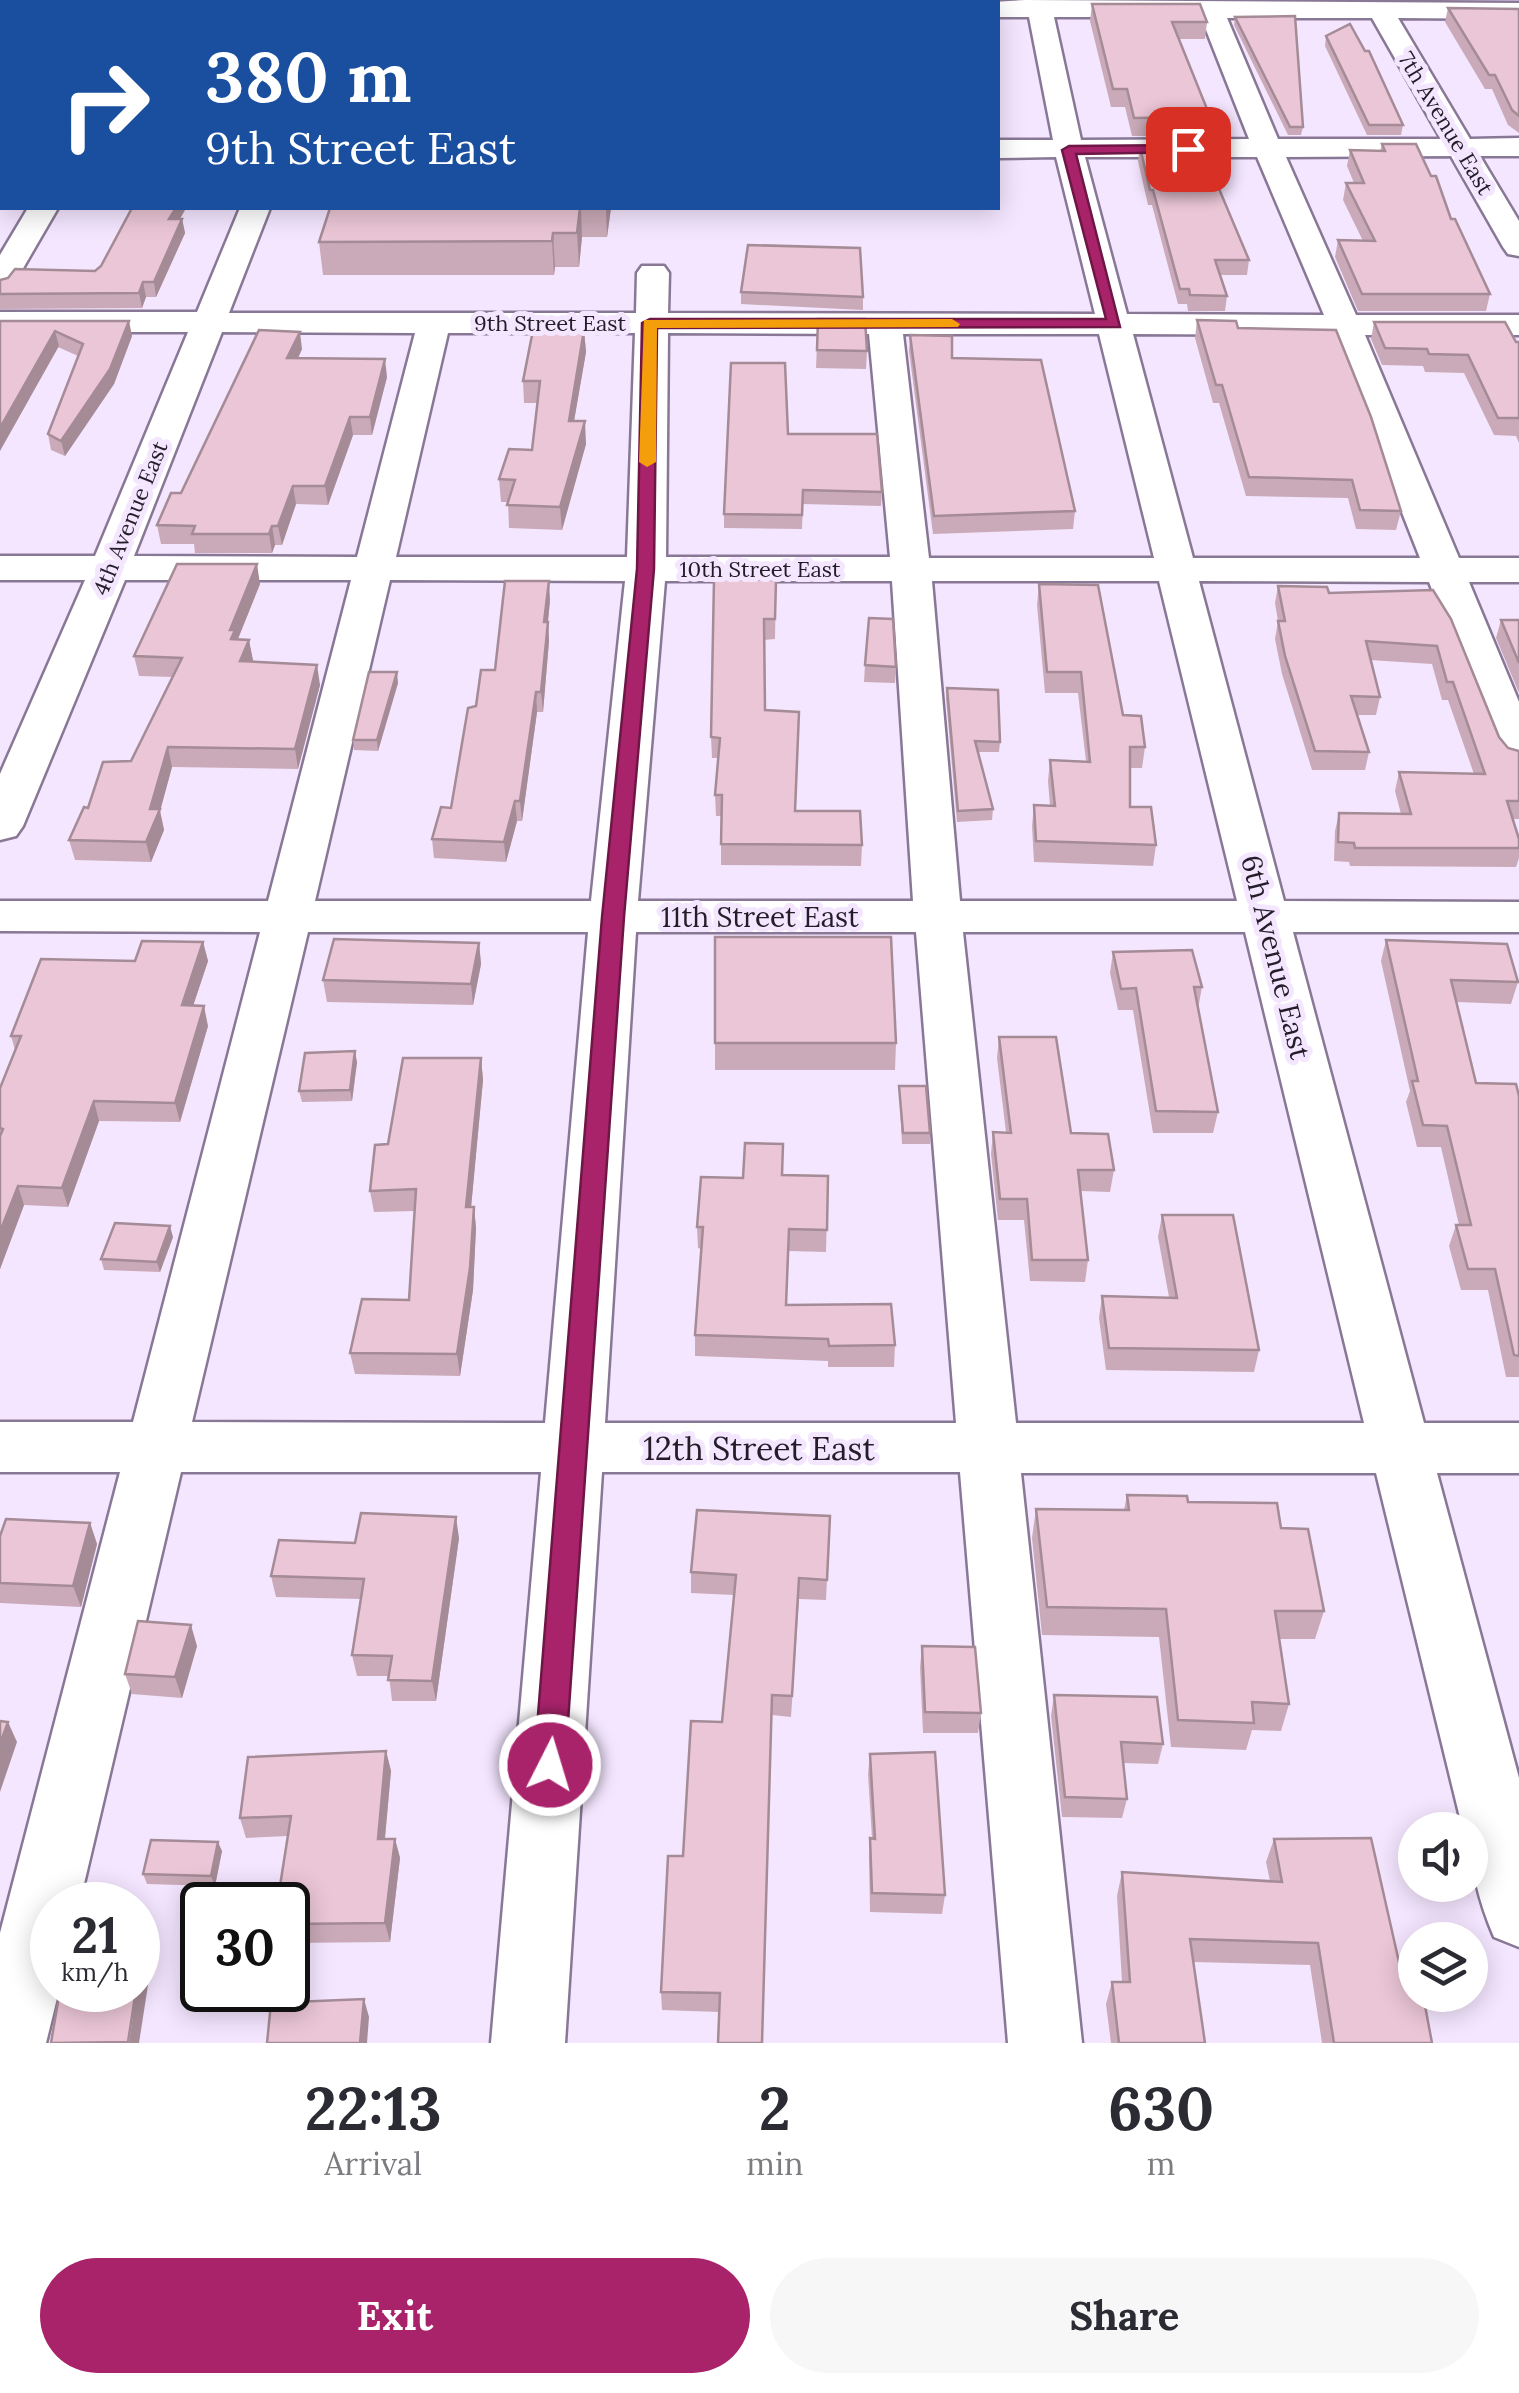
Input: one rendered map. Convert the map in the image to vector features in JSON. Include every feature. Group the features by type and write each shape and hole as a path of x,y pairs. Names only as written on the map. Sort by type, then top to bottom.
{"street":[{"path":"1204,5 1212,12 1344,324 1519,754"},
{"path":"1025,6 1376,5 1519,11"},
{"name":"7th Avenue East","path":"1376,5 1519,247"},
{"name":"6th Avenue East","path":"1025,6 1069,150 1115,324 1519,1912"},
{"path":"1000,150 1519,147"},
{"path":"0,282 42,210"},
{"name":"4th Avenue East","path":"0,826 110,568 254,210"},
{"path":"528,2043 613,917 646,569 651,298"},
{"name":"9th Street East","path":"0,322 434,323 651,298 885,324 1519,324"},
{"path":"10,2043 434,323"},
{"path":"885,324 911,569 938,916 1045,2043"},
{"name":"10th Street East","path":"0,568 1519,570"},
{"name":"11th Street East","path":"0,916 1519,917"},
{"name":"12th Street East","path":"0,1447 1519,1448"}],"building":[{"path":"1092,4 1200,4 1207,22 1172,22 1207,117 1134,118 1127,89 1113,89"},
{"path":"1448,8 1519,9 1519,116 1512,110 1495,75 1489,75"},
{"path":"1295,16 1303,127 1290,127 1235,17"},
{"path":"1350,24 1365,51 1369,51 1403,125 1369,125 1326,36"},
{"path":"1382,144 1416,144 1431,176 1436,176 1451,219 1455,219 1490,294 1362,294 1338,240 1375,241 1346,183 1364,183 1350,150 1385,151"},
{"path":"1140,147 1220,147 1225,158 1206,158 1249,260 1215,260 1227,296 1190,295 1189,289 1180,289"},
{"path":"131,210 175,210 169,219 182,219 154,282 143,282 139,293 0,294 0,280 8,278 15,269 95,271"},
{"path":"329,210 580,210 577,233 553,233 552,241 319,242"},
{"path":"748,245 860,248 863,297 741,292"},
{"path":"818,319 865,319 867,351 817,350"},
{"path":"1197,320 1236,321 1238,328 1336,330 1371,417 1401,511 1360,510 1352,480 1249,477 1222,385 1216,385"},
{"path":"0,321 129,321 110,369 61,441 48,434 83,344 55,331 0,428"},
{"path":"1374,322 1505,322 1519,342 1519,418 1498,418 1468,355 1385,348"},
{"path":"259,330 300,332 287,358 385,359 370,417 350,417 325,486 293,486 278,526 272,526 269,534 192,534 195,526 157,525 171,493 181,493"},
{"path":"533,330 584,330 569,421 585,421 560,507 507,505 515,480 499,479 509,449 532,450 540,381 523,381"},
{"path":"910,335 952,336 952,358 1041,360 1075,511 934,516"},
{"path":"731,363 785,363 788,434 877,434 882,492 803,490 802,515 724,514"},
{"path":"177,564 257,564 230,630 235,630 231,639 249,640 240,661 317,665 295,749 168,747 150,809 160,809 146,842 69,840 84,807 88,808 103,762 131,761 182,658 134,656"},
{"path":"714,579 776,580 775,619 764,619 765,710 799,712 795,811 860,811 862,845 721,844 722,795 715,795 720,738 711,737"},
{"path":"505,581 549,581 541,692 536,692 520,801 515,801 504,842 432,839 441,807 451,808 468,708 476,706 481,670 495,670"},
{"path":"1039,584 1098,585 1123,715 1141,716 1145,747 1130,747 1130,807 1151,807 1156,845 1036,841 1034,805 1055,806 1050,760 1090,762 1081,672 1047,672"},
{"path":"1278,586 1327,587 1329,593 1433,590 1451,619 1499,737 1508,748 1519,751 1519,801 1507,801 1519,848 1355,848 1354,843 1338,842 1339,813 1411,814 1399,772 1485,774 1453,682 1447,682 1437,646 1366,641 1380,697 1351,696 1369,752 1315,751 1285,656 1278,621 1285,621"},
{"path":"869,618 893,619 896,667 865,665"},
{"path":"1501,620 1519,620 1519,663"},
{"path":"369,672 397,672 377,740 353,740"},
{"path":"947,688 998,690 1000,742 975,741 993,809 958,811"},
{"path":"715,937 891,937 896,1043 715,1043"},
{"path":"334,939 479,943 471,984 323,980"},
{"path":"1386,940 1507,944 1518,982 1451,980 1476,1083 1516,1084 1519,1096 1519,1356 1514,1355 1495,1269 1468,1269 1456,1225 1471,1225 1447,1126 1423,1125 1412,1081 1418,1081"},
{"path":"142,941 203,942 182,1005 204,1006 175,1103 94,1101 62,1188 18,1186 0,1232 0,1088 21,1036 11,1036 41,959 135,961"},
{"path":"1192,950 1202,987 1194,987 1218,1112 1156,1111 1136,988 1121,989 1113,952"},
{"path":"999,1037 1056,1037 1071,1133 1108,1134 1114,1170 1078,1170 1088,1260 1032,1260 1027,1199 1000,1199 993,1132 1011,1133"},
{"path":"355,1051 350,1090 299,1091 305,1053"},
{"path":"403,1058 481,1058 466,1207 474,1207 470,1268 457,1354 350,1353 362,1299 409,1300 416,1189 370,1191 375,1145 388,1144"},
{"path":"899,1086 926,1086 930,1133 903,1133"},
{"path":"745,1143 783,1144 782,1175 828,1176 827,1230 789,1229 786,1305 891,1304 895,1345 829,1346 828,1339 695,1335 703,1227 697,1227 701,1177 743,1178"},
{"path":"1162,1215 1233,1215 1259,1350 1109,1348 1102,1296 1177,1298"},
{"path":"115,1223 170,1226 157,1262 101,1259"},
{"path":"1127,1495 1187,1496 1188,1502 1277,1503 1281,1528 1308,1529 1324,1611 1275,1611 1289,1704 1252,1702 1254,1723 1178,1720 1166,1609 1047,1607 1036,1509 1129,1510"},
{"path":"697,1510 830,1516 827,1580 799,1578 792,1696 772,1695 762,2043 718,2043 720,1993 661,1992 668,1856 683,1856 691,1721 722,1722 736,1575 691,1572"},
{"path":"361,1513 456,1517 432,1681 388,1680 392,1656 352,1655 364,1579 271,1576 279,1540 355,1543"},
{"path":"6,1519 90,1523 73,1586 0,1583 0,1536"},
{"path":"138,1621 191,1625 175,1677 125,1674"},
{"path":"922,1646 975,1647 981,1713 925,1712"},
{"path":"1054,1695 1157,1697 1163,1744 1121,1742 1127,1799 1065,1797"},
{"path":"0,1721 8,1722 0,1744"},
{"path":"386,1751 378,1839 395,1839 385,1923 310,1924 310,1882 281,1882 291,1816 240,1818 248,1757"},
{"path":"935,1752 945,1895 872,1893 870,1838 875,1839 870,1754"},
{"path":"1371,1838 1398,1958 1398,2012 1426,2012 1432,2043 1334,2043 1318,1943 1190,1939 1205,2043 1119,2043 1112,1982 1130,1982 1122,1872 1282,1882 1274,1839"},
{"path":"151,1840 218,1842 211,1876 143,1874"},
{"path":"364,1999 360,2043 267,2043 270,2012 310,2012 310,2001"},
{"path":"56,2012 133,2012 128,2042 51,2043"}],"slow traffic":[{"path":"647,462 650,323 952,324"}],"route":[{"path":"550,1765 613,917 646,569 650,323 1115,324 1069,150 1188,149"}]}
